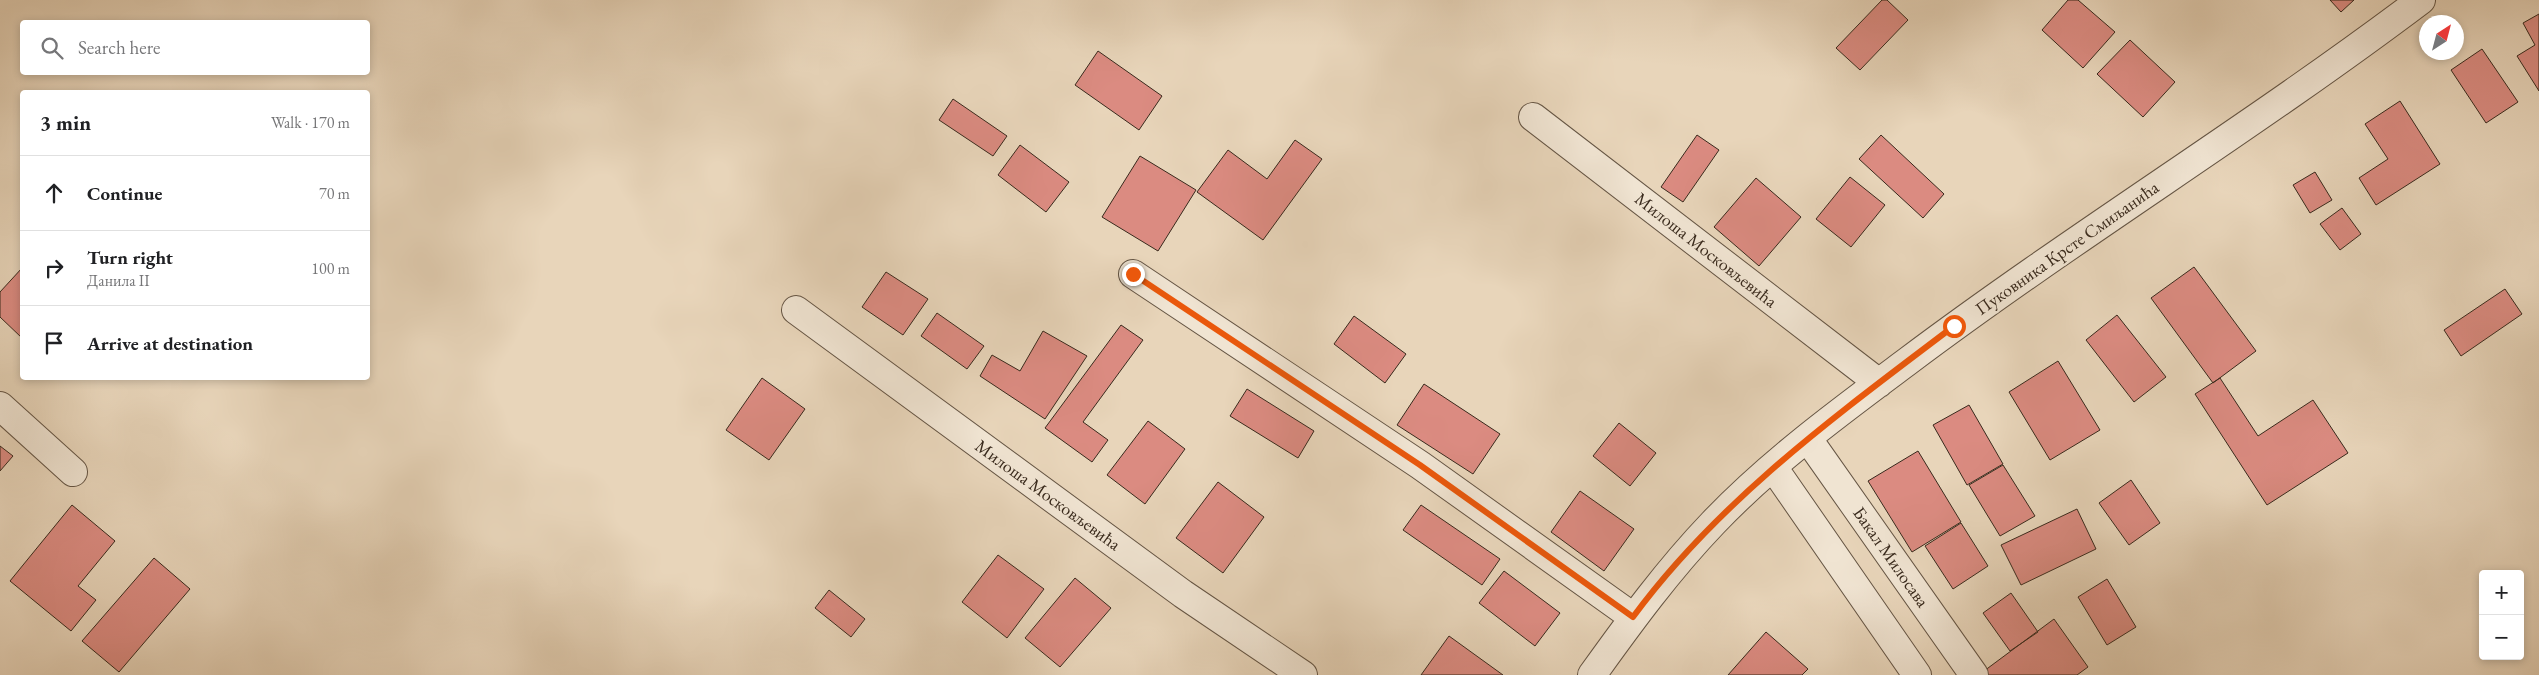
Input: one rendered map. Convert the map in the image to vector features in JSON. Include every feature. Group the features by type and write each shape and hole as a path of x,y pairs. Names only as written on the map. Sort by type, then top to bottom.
{"street":[{"name":"Пуковника Крсте Смиљанића","path":"1592,675 1652,592 1714,522 1773,466 1879,383 2076,239 2192,163 2421,0"},
{"name":"Милоша Московљевића","path":"1533,117 1879,383"},
{"path":"1133,274 1420,465 1633,617"},
{"name":"Милоша Московљевића","path":"796,310 1182,594 1303,675"},
{"path":"0,406 73,472"},
{"name":"Бакал Милосава","path":"1808,439 1974,675"},
{"path":"1773,466 1917,675"}],"building":[{"path":"1882,0 1887,0 1908,20 1860,70 1836,48"},
{"path":"2068,0 2078,0 2115,32 2083,68 2042,30"},
{"path":"2330,0 2354,0 2341,12"},
{"path":"2539,14 2539,91 2517,56 2535,45 2523,23"},
{"path":"2130,40 2175,82 2143,117 2097,74"},
{"path":"2482,49 2518,102 2486,123 2451,70"},
{"path":"1098,51 1162,96 1139,130 1075,85"},
{"path":"953,99 1007,136 993,156 939,120"},
{"path":"2400,101 2440,164 2376,205 2359,178 2388,159 2365,124"},
{"path":"1697,135 1719,150 1683,202 1661,187"},
{"path":"1881,135 1944,194 1923,218 1859,159"},
{"path":"1295,140 1322,159 1263,240 1197,192 1228,150 1267,179"},
{"path":"1020,145 1069,182 1046,212 998,175"},
{"path":"1140,156 1196,190 1158,251 1102,217"},
{"path":"2315,172 2332,200 2310,213 2293,185"},
{"path":"1850,177 1885,205 1851,247 1816,219"},
{"path":"1756,178 1801,217 1759,266 1714,227"},
{"path":"2342,208 2361,234 2340,250 2320,224"},
{"path":"2194,267 2256,351 2213,383 2151,298"},
{"path":"20,270 20,336 0,317 0,292"},
{"path":"886,272 928,299 903,335 862,307"},
{"path":"2505,289 2522,314 2461,356 2444,330"},
{"path":"937,313 984,346 967,369 921,336"},
{"path":"2117,315 2166,377 2134,402 2086,340"},
{"path":"1354,316 1406,354 1385,383 1334,344"},
{"path":"1121,325 1143,340 1083,422 1108,440 1092,462 1045,428"},
{"path":"1043,331 1087,356 1045,419 980,376 992,355 1020,371"},
{"path":"2058,361 2100,430 2050,460 2009,392"},
{"path":"762,378 805,409 769,460 726,430"},
{"path":"2220,378 2258,436 2313,400 2348,453 2267,505 2195,394"},
{"path":"1424,384 1500,434 1473,474 1397,425"},
{"path":"1247,389 1314,431 1298,458 1230,416"},
{"path":"1969,405 2003,464 1967,485 1933,425"},
{"path":"1148,421 1185,449 1145,504 1107,475"},
{"path":"1619,423 1656,453 1630,486 1593,456"},
{"path":"0,446 13,456 0,471"},
{"path":"1918,451 1961,522 1912,552 1868,481"},
{"path":"2003,465 2035,516 2000,536 1969,485"},
{"path":"2131,480 2160,523 2129,545 2099,503"},
{"path":"1218,482 1264,517 1223,573 1176,538"},
{"path":"1580,491 1634,529 1604,571 1551,532"},
{"path":"72,505 115,541 78,586 96,600 71,631 10,581"},
{"path":"1421,505 1500,559 1482,585 1403,530"},
{"path":"2077,509 2096,549 2021,585 2001,545"},
{"path":"1961,523 1988,566 1953,589 1925,546"},
{"path":"998,555 1044,589 1007,638 962,602"},
{"path":"154,558 190,589 119,672 82,641"},
{"path":"1504,571 1560,613 1535,646 1479,603"},
{"path":"1075,578 1111,608 1060,667 1025,638"},
{"path":"2107,579 2136,627 2107,645 2078,597"},
{"path":"829,590 865,619 851,637 815,608"},
{"path":"2011,593 2038,632 2010,651 1983,613"},
{"path":"2054,619 2088,667 2077,675 1987,675 1984,671"},
{"path":"1766,632 1808,669 1802,675 1728,675"},
{"path":"1449,636 1503,675 1421,675"}],"route":[{"path":"1133,274 1420,465 1633,617 1652,592 1714,522 1773,466 1844,409 1954,326"}]}
